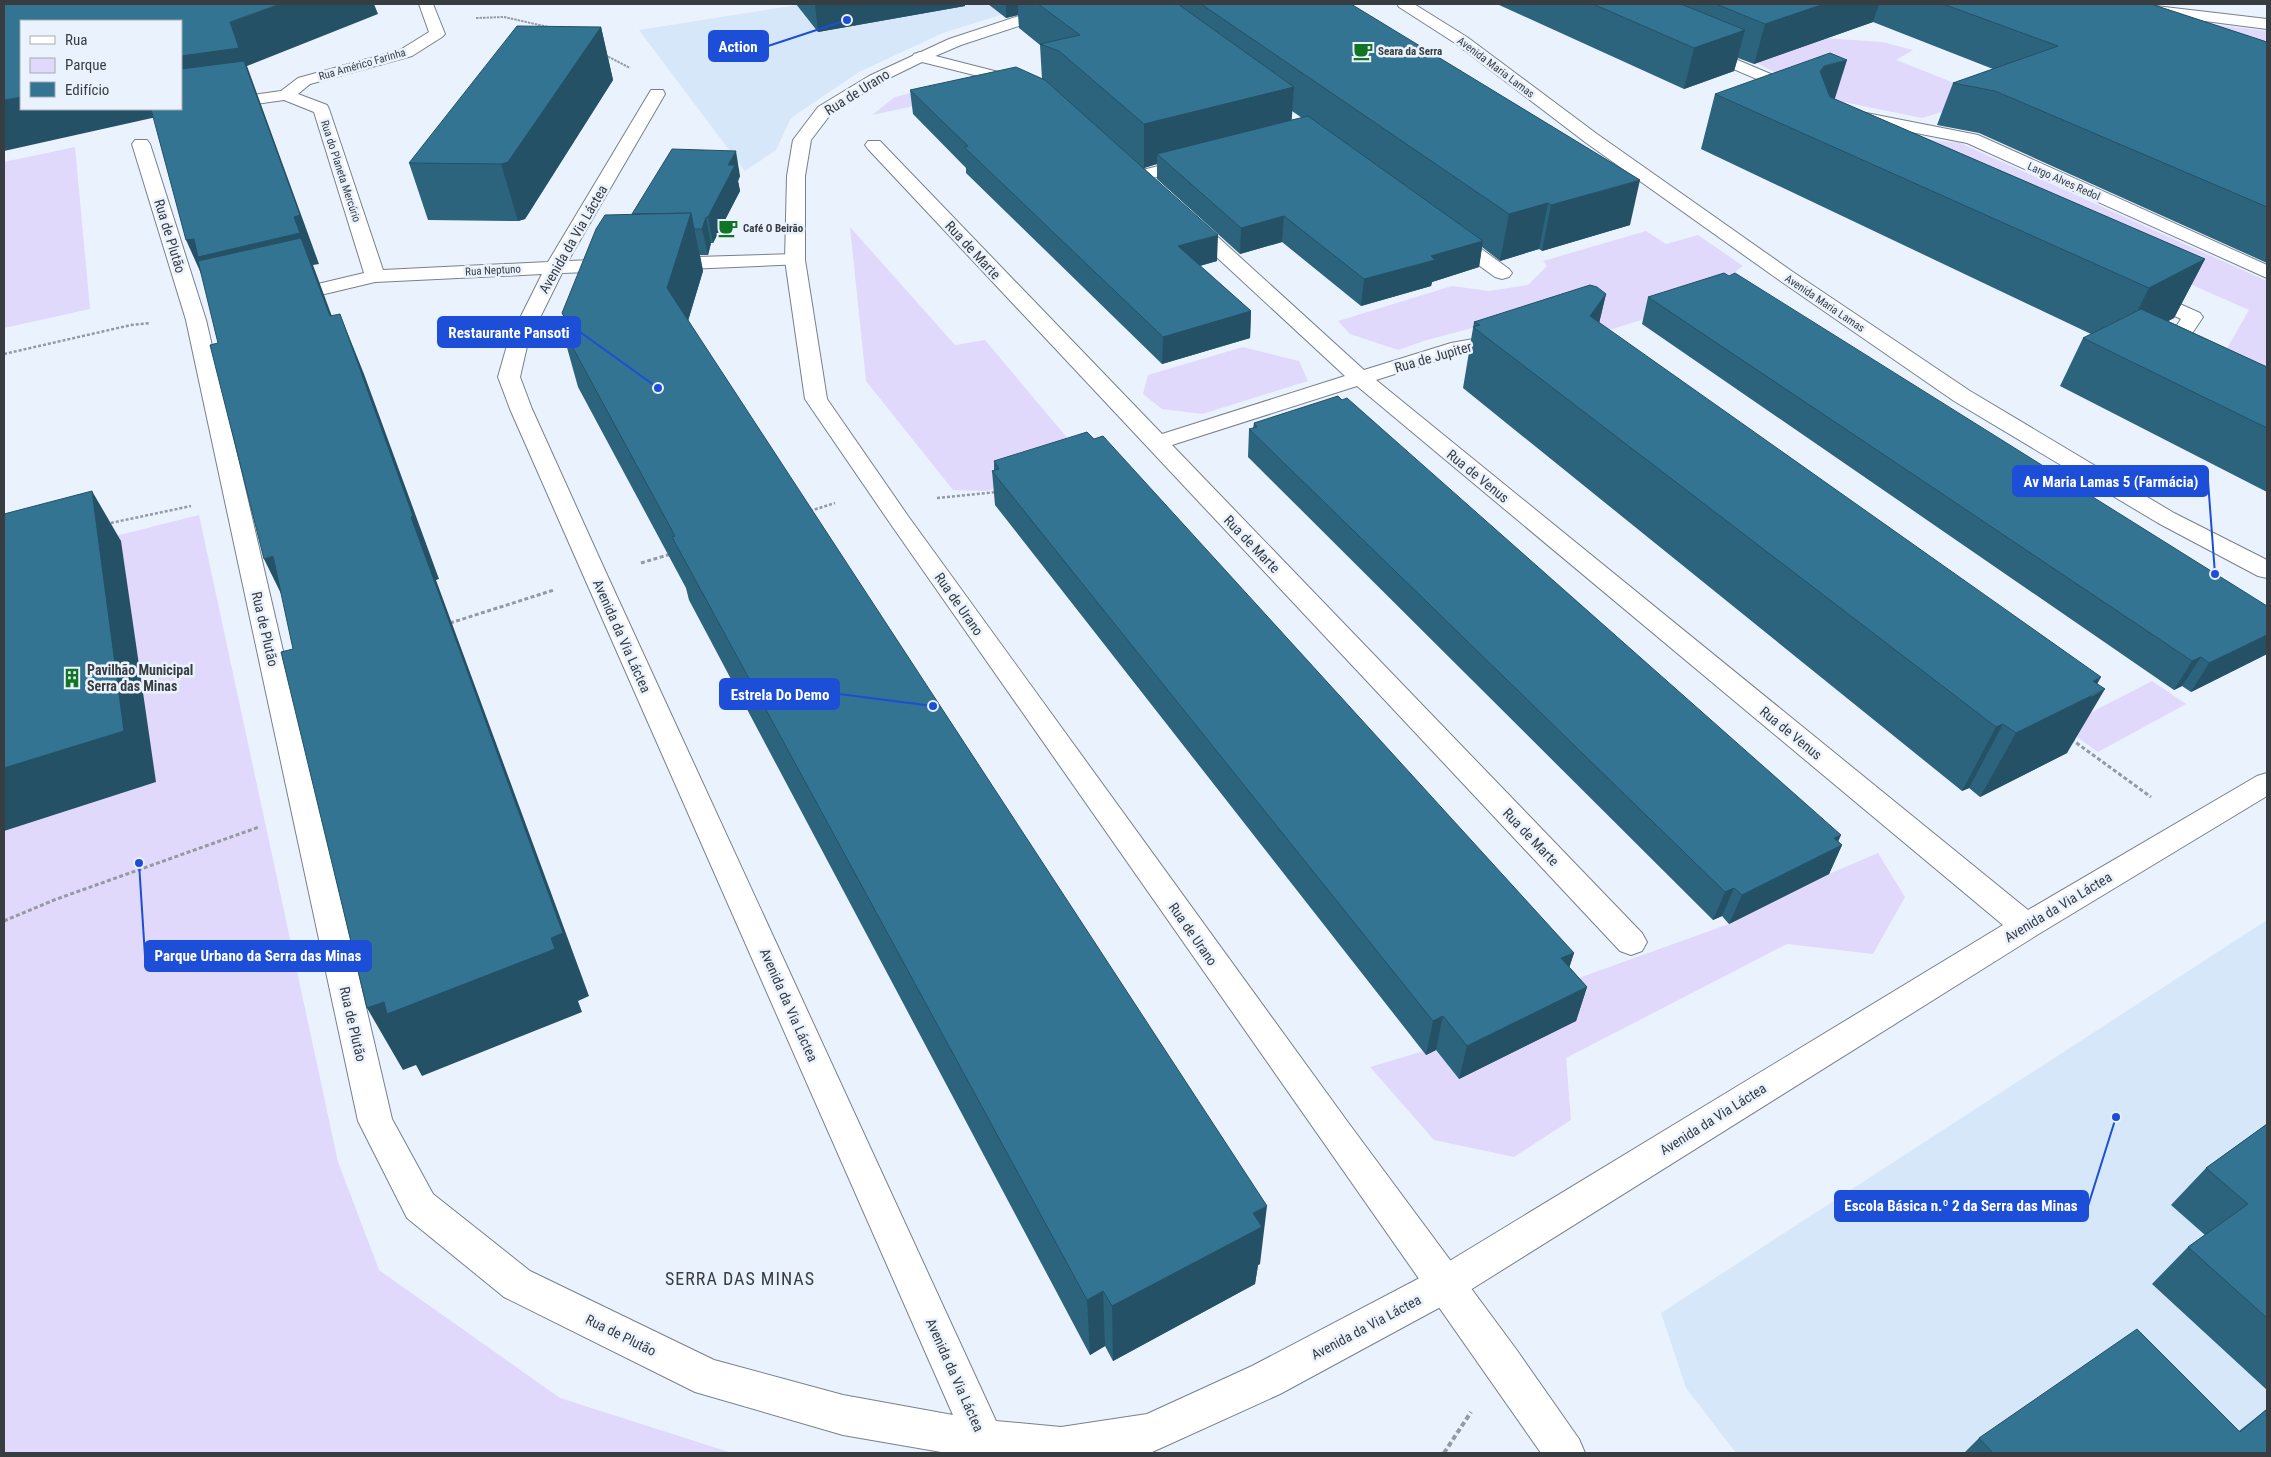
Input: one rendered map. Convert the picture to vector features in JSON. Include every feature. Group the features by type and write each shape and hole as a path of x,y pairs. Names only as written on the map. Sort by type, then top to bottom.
{"street":[{"path":"426,4 432,20"},
{"name":"Rua de Urano","path":"1091,4 1028,18 955,42 920,56 875,79 824,111 802,140 796,176 795,260 816,399 887,503 1565,1453"},
{"name":"Avenida Maria Lamas","path":"1404,4 1461,40 1591,138 1786,276 1962,396 2166,518 2267,570"},
{"path":"2104,4 2267,24"},
{"name":"Rua Américo Farinha","path":"286,95 304,81 406,53 436,34 432,20"},
{"path":"1688,44 1815,99"},
{"path":"920,56 1008,79 1044,95"},
{"name":"Avenida da Via Láctea","path":"657,94 555,266 518,342 509,376 521,409 984,1440 1062,1447 1149,1434 1266,1380 1446,1284 2026,926 2267,783"},
{"name":"Rua do Planeta Mercúrio","path":"182,110 286,95 321,109 375,276"},
{"name":"Rua do Planeta Mercúrio","path":"168,110 181,110"},
{"name":"Largo Alves Redol","path":"1833,114 1852,115 1972,139 2267,272"},
{"name":"Rua de Plutão","path":"141,144 205,317 235,496 374,1121 420,1206 517,1284 709,1378 844,1415 984,1440"},
{"name":"Rua de Marte","path":"874,144 1631,942"},
{"name":"Rua de Venus","path":"1205,159 1133,170 1361,379 2026,926"},
{"path":"1438,226 1502,273"},
{"name":"Rua Neptuno","path":"271,301 375,276 555,266 795,260"},
{"path":"2131,288 2193,317 2164,361 2182,369"},
{"name":"Rua de Jupiter","path":"1156,443 1458,347 1528,335"}],"path":[{"path":"432,20 504,17 535,22 560,30"},
{"path":"599,52 641,74 657,94"},
{"path":"4,354 131,324 205,317"},
{"path":"887,503 998,492"},
{"path":"100,525 235,496"},
{"path":"441,625 596,577"},
{"path":"2066,736 2193,827"},
{"path":"4,921 54,900 305,811"}],"shaded area":[{"path":"803,4 1043,4 1010,12 943,33 859,72 791,118 776,150 745,171 639,30"},
{"path":"2267,920 2267,1453 1736,1453 1686,1388 1661,1313"}],"green space":[{"path":"2171,19 2267,31 2267,52"},
{"path":"1692,29 1882,42 1913,50 1896,60 1990,97 1922,118 1824,98"},
{"path":"941,85 995,89 872,115 895,97"},
{"path":"1841,130 1960,143 2267,281 2267,394 2213,373 2249,310"},
{"path":"75,147 90,309 4,328 4,162"},
{"path":"850,227 955,345 985,340 1085,459 987,491 953,490 866,381"},
{"path":"1646,231 1666,244 1698,235 1743,266 1727,278 1719,296 1609,330 1510,318 1427,340 1398,350 1350,334 1338,321 1452,286 1489,291 1528,285 1547,266 1543,261"},
{"path":"1243,347 1299,361 1308,381 1202,414 1162,409 1143,394 1148,375"},
{"path":"199,515 338,1162 379,1270 560,1398 732,1453 4,1453 4,564"},
{"path":"2152,681 2186,704 2098,752 2063,727"},
{"path":"1878,853 1905,897 1873,954 1787,944 1566,1058 1571,1120 1514,1157 1434,1140 1370,1067 1434,1048 1459,1079 1575,1021 1548,989 1729,924 1829,874"}],"building":[{"path":"4,4 280,4 230,22 239,48 182,56 182,20 20,20 20,97 4,100"},
{"path":"1038,4 1178,4 1294,87 1144,124 1059,51 1040,44 1080,35"},
{"path":"1201,4 1351,4 1640,180 1551,205 1548,203 1509,214"},
{"path":"1593,4 1681,4 1745,30 1694,48"},
{"path":"1716,4 1824,4 1765,24"},
{"path":"1943,4 2151,4 2267,42 2267,207 1995,91 1953,83 2058,46"},
{"path":"517,26 601,27 508,162 501,164 409,163"},
{"path":"1830,53 1847,60 1824,66 1820,71 1830,97 2205,259 2149,288 1715,94"},
{"path":"244,61 300,215 294,217 300,233 198,257 194,239 186,240 151,110 182,110 182,69"},
{"path":"1016,67 1045,80 1218,235 1178,246 1251,311 1163,337 964,147 968,146 910,90"},
{"path":"1308,116 1483,241 1431,256 1435,260 1364,279 1284,216 1241,228 1157,154"},
{"path":"672,149 736,151 728,165 735,165 708,217 706,217 702,229 694,229 691,213 632,214"},
{"path":"691,213 667,288 1267,1206 1253,1213 1262,1227 1112,1306 1103,1291 1087,1300 672,537 675,536 561,326 569,324 562,313 596,229 605,215"},
{"path":"301,238 330,316 340,314 413,516 411,517 563,933 551,938 555,949 387,1014 384,1002 367,1008 281,652 293,649 273,556 264,559 210,345 218,343 198,261"},
{"path":"1724,273 1729,276 1735,273 2267,606 2267,635 2209,663 2201,657 2192,661 1648,297"},
{"path":"1590,285 1597,287 1606,294 1590,316 2101,677 2093,681 2105,689 2016,733 2003,724 1996,727 1473,327 1480,325 1474,322"},
{"path":"2141,309 2267,367 2267,428 2083,338"},
{"path":"1338,396 1342,400 1347,398 1841,835 1834,838 1842,845 1742,895 1734,888 1725,892 1249,429 1257,427 1254,423"},
{"path":"1087,432 1094,439 1103,436 1574,953 1561,958 1587,987 1467,1046 1443,1016 1433,1021 992,471 999,469 994,461"},
{"name":"Pavilhão Municipal Serra das Minas","path":"92,491 124,731 4,768 4,514"},
{"path":"2267,1124 2267,1318 2188,1247 2248,1204 2206,1168"},
{"path":"2137,1329 2240,1432 2267,1409 2267,1453 1993,1453 1979,1438"}],"place":[{"name":"Action","path":"847,20"},
{"name":"Seara da Serra","path":"1363,51"},
{"name":"Café O Beirão","path":"728,228"},
{"name":"Restaurante Pansoti","path":"658,388"},
{"name":"Av Maria Lamas 5 (Farmácia)","path":"2215,574"},
{"name":"Pavilhão Municipal Serra das Minas","path":"72,678"},
{"name":"Estrela Do Demo","path":"933,706"},
{"name":"Parque Urbano da Serra das Minas","path":"139,863"},
{"name":"Escola Básica n.º 2 da Serra das Minas","path":"2116,1117"}],"district":[{"name":"SERRA DAS MINAS","path":"740,1279"}]}
